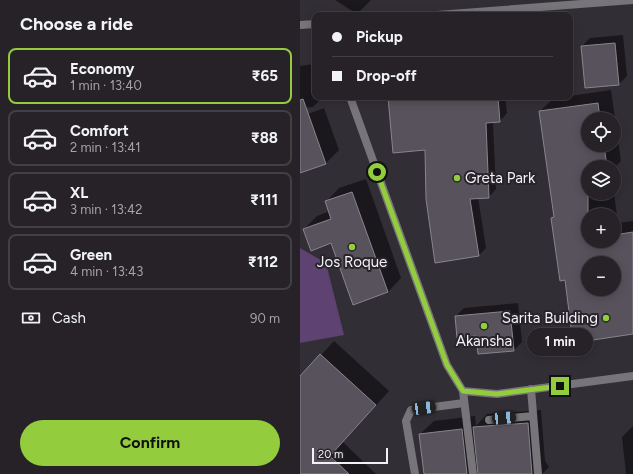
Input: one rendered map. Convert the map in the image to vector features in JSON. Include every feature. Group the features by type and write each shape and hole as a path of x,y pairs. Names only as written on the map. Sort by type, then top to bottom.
{"street":[{"path":"477,12 633,0"},
{"path":"300,25 312,24"},
{"path":"351,100 447,365 463,391 473,474"},
{"path":"463,391 497,394 633,376"},
{"path":"531,389 538,474"},
{"path":"414,474 406,421 410,410 464,403"},
{"path":"489,420 533,416"}],"shaded area":[{"path":"300,248 326,263 344,335 300,343"}],"building":[{"path":"615,43 619,85 585,88 581,46"},
{"path":"303,99 326,164 300,173 300,100"},
{"path":"388,100 498,100 500,122 486,123 489,198 470,199 479,256 435,263 426,199 425,150 393,153"},
{"path":"598,103 599,112 581,112 581,152 605,152 606,160 581,160 581,200 588,200 588,208 581,208 581,248 621,248 621,234 633,232 633,334 573,343 565,280 560,281 551,218 554,217 539,111"},
{"name":"Jos Roque","path":"352,192 388,292 353,305 331,243 311,251 303,229 331,219 325,201"},
{"name":"Akansha","path":"510,311 514,351 478,354 476,336 457,338 455,316"},
{"path":"320,354 376,405 330,456 349,474 300,474 300,376"},
{"path":"528,423 532,474 478,474 473,427"},
{"path":"462,429 467,474 424,474 419,434"}],"place":[{"name":"Greta Park","path":"457,178"},
{"name":"Jos Roque","path":"352,247"},
{"name":"Sarita Building","path":"606,318"},
{"name":"Akansha","path":"484,326"}],"route":[{"path":"377,172 447,365 463,391 497,394 560,386"}]}
